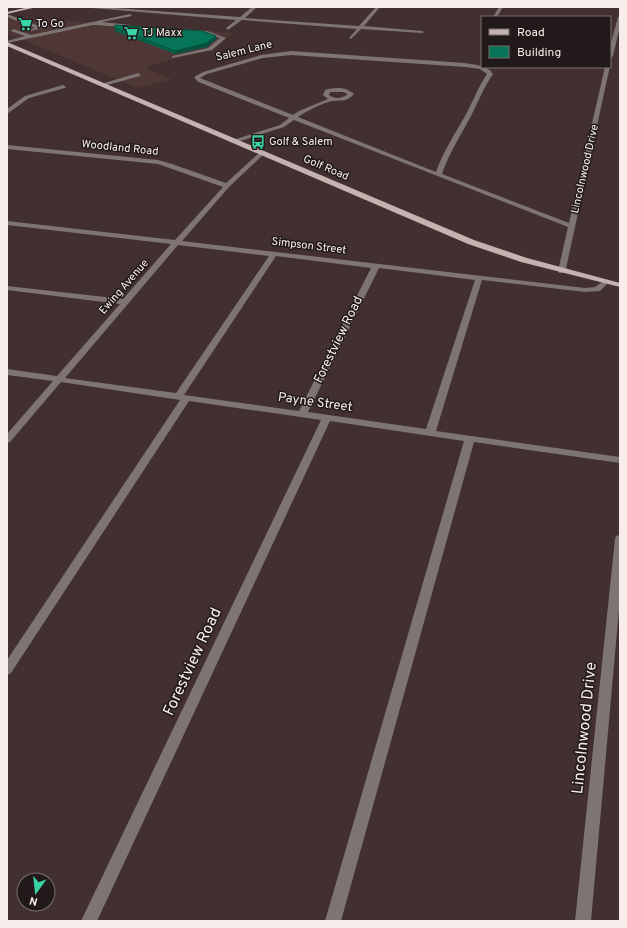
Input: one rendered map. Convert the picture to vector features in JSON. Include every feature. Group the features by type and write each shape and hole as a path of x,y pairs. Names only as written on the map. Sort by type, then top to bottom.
{"main road":[{"path":"7,14 35,7"},
{"name":"Golf Road","path":"7,43 471,242 562,271 620,285"}],"street":[{"path":"82,7 422,32"},
{"path":"7,43 166,7"},
{"path":"228,29 255,7"},
{"path":"351,38 378,7"},
{"path":"496,16 501,7"},
{"path":"7,14 40,28 21,33"},
{"path":"620,17 611,45 620,46"},
{"path":"91,24 137,27"},
{"path":"7,27 31,37"},
{"path":"7,32 13,30"},
{"path":"174,57 210,49 224,38 207,32 184,31"},
{"name":"Salem Lane","path":"481,68 465,65 291,53 263,56 205,73 197,77 203,82 292,118 572,226"},
{"name":"Salem Lane","path":"438,175 443,161 469,114 482,86 490,74 482,68"},
{"name":"Lincolnwood Drive","path":"562,271 608,68"},
{"path":"104,84 138,75"},
{"path":"7,112 27,97 63,87"},
{"path":"235,141 282,126 301,112 333,100"},
{"name":"Woodland Road","path":"7,147 158,162 227,186"},
{"name":"Ewing Avenue","path":"7,440 177,242 227,186 262,153"},
{"name":"Simpson Street","path":"7,223 586,290 597,289 605,282"},
{"path":"7,670 274,253"},
{"name":"Forestview Road","path":"302,415 376,266"},
{"path":"430,433 479,278"},
{"path":"7,288 125,302"},
{"name":"Payne Street","path":"7,372 620,460"},
{"name":"Forestview Road","path":"89,921 327,418"},
{"path":"334,921 470,438"},
{"name":"Lincolnwood Drive","path":"583,921 620,539"}],"shaded area":[{"path":"16,17 233,33 213,49 147,66 151,68 147,69 172,79 137,88 7,33 7,19"}],"building":[{"path":"115,25 202,31 216,36 207,43 175,51 115,28"}],"place":[{"name":"To Go","path":"25,24"},
{"name":"TJ Maxx","path":"131,33"},
{"name":"Golf & Salem","path":"258,142"}]}
